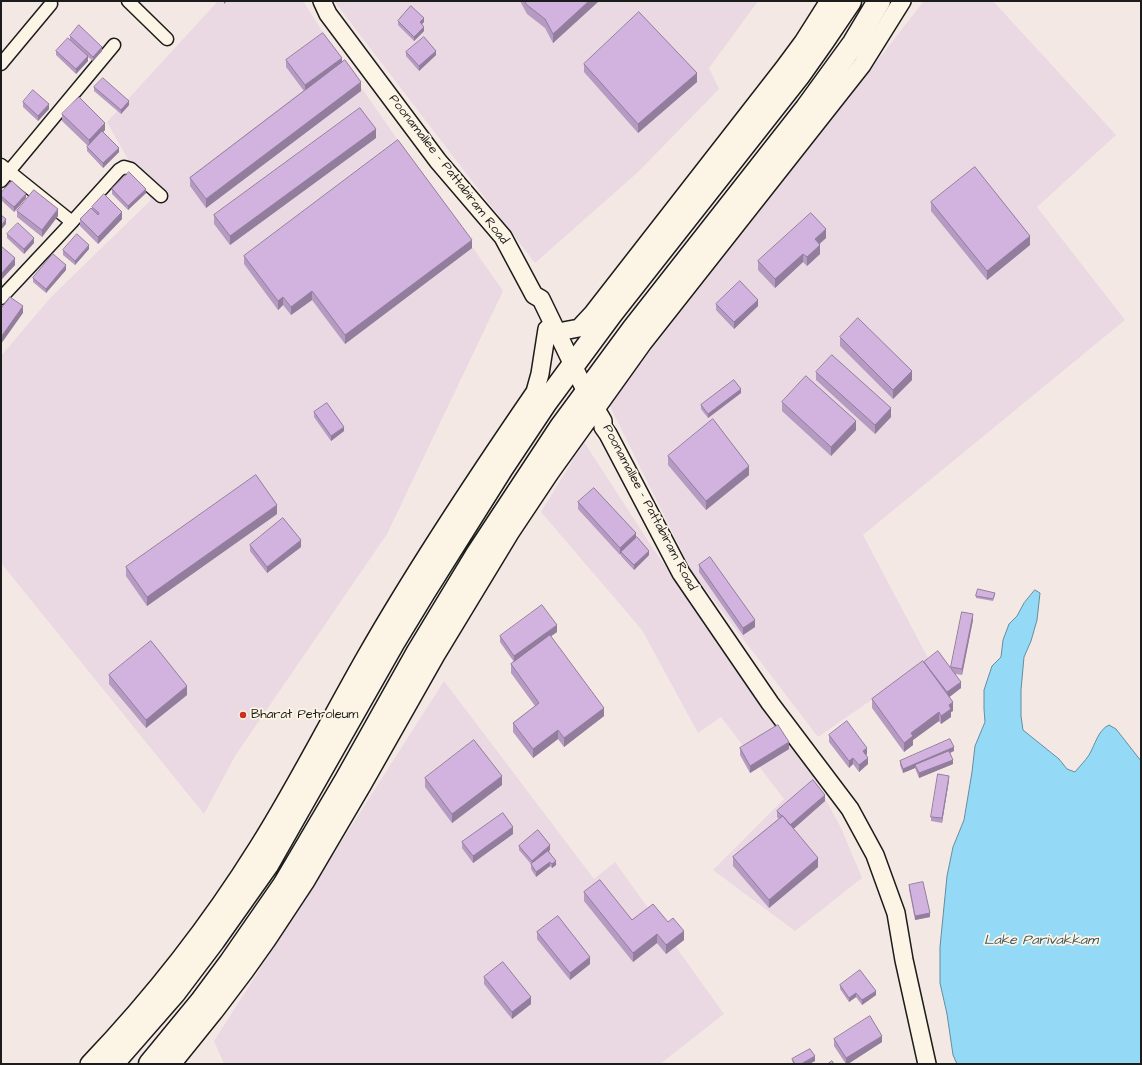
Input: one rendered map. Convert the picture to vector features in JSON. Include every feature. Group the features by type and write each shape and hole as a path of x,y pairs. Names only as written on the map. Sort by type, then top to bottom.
{"highway":[{"path":"112,1064 174,993 214,940 267,865 393,643 424,592 502,468 571,368 600,328 799,75 850,1"},
{"path":"150,1064 182,1026 230,963 284,885 346,780 418,652 478,553 561,427 589,403 634,328 806,109 854,43 879,1"}],"street":[{"path":"128,1 167,39"},
{"name":"Poonamallee - Pattabiram Road","path":"322,1 328,14 438,161 503,237 534,296 534,303 552,330 589,403 597,424 608,434 681,573 770,703 850,809 875,855 896,913 904,960 927,1064"},
{"path":"579,328 593,313 783,69 830,1"},
{"path":"172,1064 245,971 299,892 337,830 415,690 510,533 550,473 589,403 643,343 853,77 872,50 902,1"},
{"path":"2,60 51,4"},
{"path":"72,222 4,173 114,45"},
{"path":"1,298 119,170 124,167 131,168 161,196"},
{"path":"89,1064 133,1016 196,937 222,902 259,846 367,655 413,578 469,489 535,392 552,330 600,328"}],"shaded area":[{"path":"218,1 303,1 326,37 503,291 387,534 235,756 204,814 1,563 1,356 51,297 151,200 107,122"},
{"path":"334,1 758,1 709,68 719,89 637,173 535,263"},
{"path":"924,1 993,1 1116,135 1037,207 1125,320 863,535 929,660 818,737 692,572 609,404"},
{"path":"584,442 654,550 813,776 841,828 862,878 795,931 713,870 784,799 721,717 698,733 642,630 541,512"},
{"path":"444,681 594,879 615,862 724,1014 660,1064 224,1064 214,1041"}],"water":[{"name":"Lake Parivakkam","path":"1035,590 1040,593 1037,620 1031,641 1024,657 1021,690 1021,716 1023,730 1059,759 1067,769 1075,772 1089,755 1099,734 1109,725 1116,729 1141,761 1141,1064 957,1064 953,1055 947,1014 940,983 940,947 947,876 953,847 964,820 975,746 985,722 984,690 992,666 1001,657 1003,640 1009,624 1017,616 1024,603"}],"building":[{"path":"525,1 589,1 553,34 545,19 527,5"},
{"path":"411,6 424,18 420,22 424,27 414,37 398,21"},
{"path":"639,12 697,73 638,124 584,64"},
{"path":"79,25 102,47 93,57 70,36"},
{"path":"323,33 342,58 305,85 286,60"},
{"path":"424,37 436,51 419,66 406,52"},
{"path":"68,38 88,56 76,69 56,51"},
{"path":"345,60 361,82 206,199 190,178"},
{"path":"103,78 129,101 121,110 94,87"},
{"path":"33,90 49,104 38,116 23,102"},
{"path":"79,97 105,123 89,140 62,114"},
{"path":"360,108 376,129 230,236 214,215"},
{"path":"102,131 119,148 103,163 87,147"},
{"path":"398,140 472,240 345,335 312,291 291,307 283,297 278,301 244,256"},
{"path":"975,167 1030,236 987,271 931,202"},
{"path":"129,172 146,189 128,206 112,189"},
{"path":"12,181 26,194 14,207 1,196 1,193"},
{"path":"34,190 58,209 42,230 17,211"},
{"path":"104,194 122,212 98,237 80,219 91,208 98,215 99,213 92,207"},
{"path":"811,213 826,229 815,239 820,245 807,257 803,254 775,279 758,261"},
{"path":"1,215 6,219 1,226"},
{"path":"18,223 34,238 24,249 7,234"},
{"path":"77,234 89,245 75,261 63,250"},
{"path":"1,246 15,258 2,273 1,272"},
{"path":"53,254 66,265 46,289 33,278"},
{"path":"740,281 758,300 734,322 716,304"},
{"path":"10,297 23,306 1,337 1,309"},
{"path":"858,318 912,371 893,390 840,337"},
{"path":"832,355 891,408 875,425 816,372"},
{"path":"806,376 856,421 831,447 782,402"},
{"path":"734,380 741,389 708,414 701,405"},
{"path":"327,403 344,427 331,436 314,412"},
{"path":"713,419 749,466 706,501 668,456"},
{"path":"256,475 277,505 147,597 126,567"},
{"path":"594,488 636,533 620,548 578,502"},
{"path":"283,518 301,540 267,567 250,545"},
{"path":"637,537 649,551 634,565 621,552"},
{"path":"710,557 755,620 743,628 699,565"},
{"path":"978,589 995,593 993,599 976,596"},
{"path":"542,605 557,625 514,656 500,636"},
{"path":"962,612 973,614 962,669 951,667"},
{"path":"550,635 604,708 564,738 558,730 533,749 513,723 539,703 511,664"},
{"path":"151,641 187,686 146,720 109,675"},
{"path":"938,651 961,682 947,692 924,662"},
{"path":"923,661 953,702 949,705 951,709 941,716 939,712 911,733 913,736 904,743 872,699"},
{"path":"847,721 867,748 863,751 868,758 859,765 853,758 849,761 829,735"},
{"path":"778,725 789,742 750,766 740,748"},
{"path":"950,739 954,747 903,769 900,761"},
{"path":"474,740 502,776 452,814 425,778"},
{"path":"949,751 953,760 919,773 915,765"},
{"path":"938,774 949,776 942,818 931,817"},
{"path":"813,780 825,795 790,825 777,811"},
{"path":"503,813 513,827 473,856 462,842"},
{"path":"783,816 818,858 769,900 733,857"},
{"path":"538,830 550,845 532,861 519,846"},
{"path":"548,851 556,861 552,864 550,862 536,872 531,864"},
{"path":"600,880 632,920 653,904 668,922 673,918 684,931 666,945 657,934 633,953 584,892"},
{"path":"923,882 930,913 915,916 909,885"},
{"path":"558,916 590,957 570,973 537,932"},
{"path":"503,962 531,997 512,1012 484,977"},
{"path":"860,970 876,991 862,1000 856,993 849,998 840,985"},
{"path":"870,1016 882,1036 846,1058 834,1039"},
{"path":"810,1049 815,1056 801,1064 795,1064 792,1059"}],"place":[{"name":"Bharat Petroleum","path":"243,715"}]}
